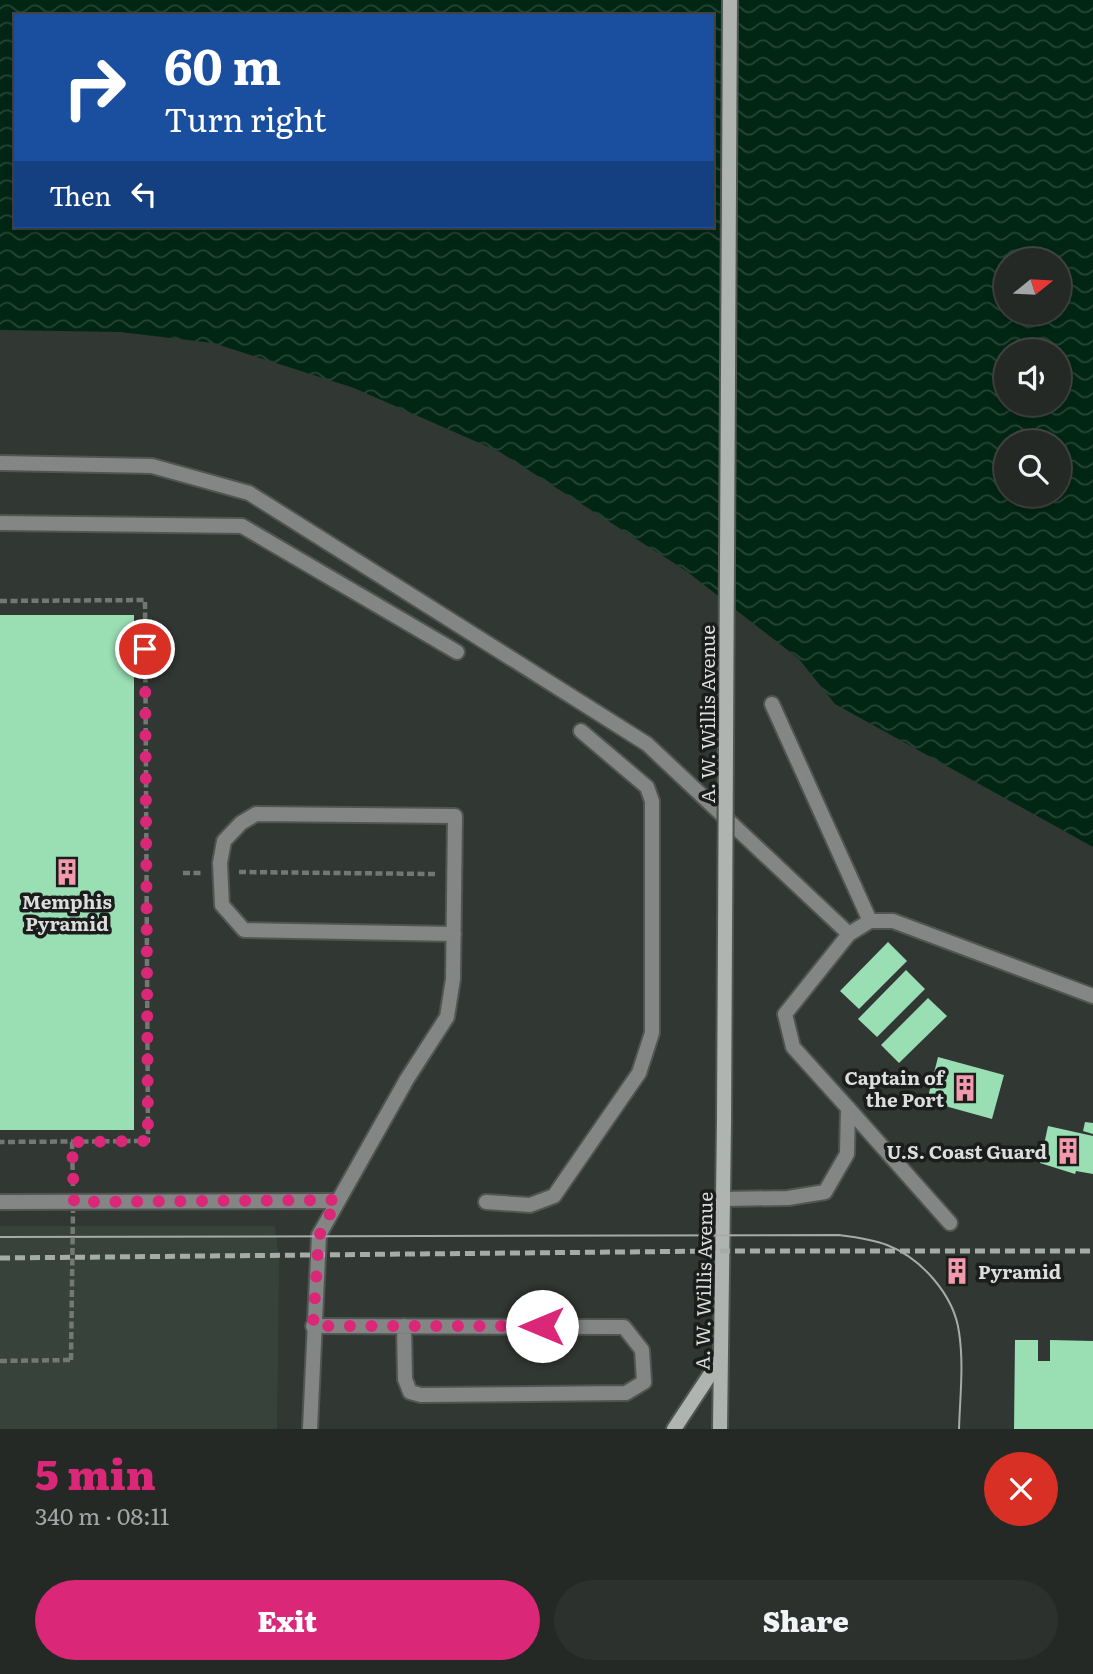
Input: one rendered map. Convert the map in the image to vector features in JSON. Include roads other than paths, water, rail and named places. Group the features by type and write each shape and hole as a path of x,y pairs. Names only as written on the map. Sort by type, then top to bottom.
{"main road":[{"name":"A. W. Willis Avenue","path":"720,1429 730,0"},
{"path":"674,1429 720,1359"}],"lane":[{"path":"0,463 152,466 249,493 648,744 849,934"},
{"path":"0,523 242,526 457,652"},
{"path":"772,704 870,921"},
{"path":"486,1202 530,1205 554,1196 639,1073 652,1033 652,801 647,787 581,731"},
{"path":"310,1429 319,1236 337,1200 447,1017 453,979 454,934 455,874 455,816 256,814 241,823 224,841 220,872 222,905 244,930 454,934"},
{"path":"950,1223 793,1047 785,1014 849,934 870,921 892,921 1093,996"},
{"path":"723,1199 788,1198 825,1192 847,1154 848,1108"},
{"path":"0,1202 73,1207 337,1200"},
{"path":"313,1326 404,1326 624,1327 642,1350 644,1382 626,1392 421,1395 410,1392 405,1379 404,1326"}],"water":[{"path":"0,0 1093,0 1093,847 835,704 799,659 685,570 500,452 354,388 213,343 120,332 0,330"}],"tram line":[{"path":"0,1237 839,1235 863,1238 887,1245 912,1259 934,1280 950,1305 956,1318 960,1344 959,1429"}],"railway":[{"path":"0,1258 722,1251 1093,1251"}],"place":[{"name":"Memphis Pyramid","path":"67,872"},
{"name":"Captain of the Port","path":"965,1088"},
{"name":"U.S. Coast Guard","path":"1068,1151"},
{"name":"Pyramid","path":"957,1271"}]}
